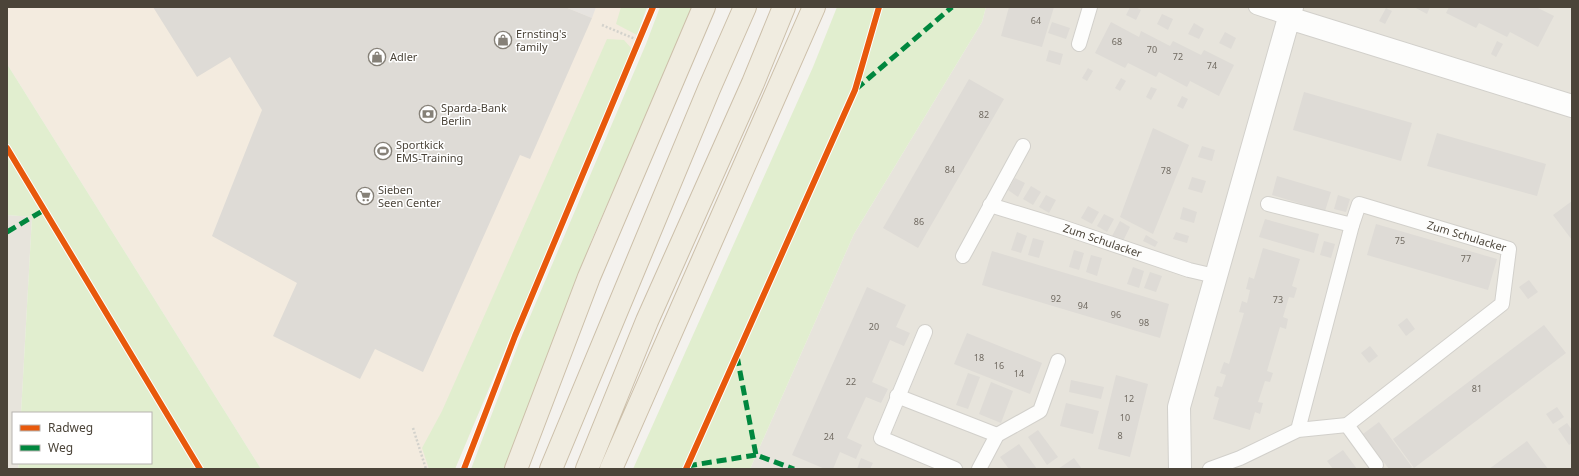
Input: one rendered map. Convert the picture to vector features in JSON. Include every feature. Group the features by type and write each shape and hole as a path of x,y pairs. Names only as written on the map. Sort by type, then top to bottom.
{"highway":[{"path":"516,469 589,277 704,7"},
{"path":"550,469 706,96 745,7"},
{"path":"587,469 647,321 753,83 784,7"},
{"path":"611,469 814,7"}],"street":[{"path":"1180,469 1178,407 1290,12 1572,106"}],"lane":[{"path":"1079,44 1090,7"},
{"path":"1256,7 1290,12"},
{"path":"962,256 1022,146"},
{"path":"1268,204 1352,226"},
{"name":"Zum Schulacker","path":"1298,430 1352,226 1360,204 1509,249 1502,304 1347,425"},
{"name":"Zum Schulacker","path":"990,205 1062,227 1189,270 1215,276"},
{"path":"925,332 897,396 881,438 955,469"},
{"path":"979,469 997,435 1040,411 1058,361"},
{"path":"897,396 997,435"},
{"path":"1210,469 1240,458 1298,430 1347,425 1376,465"}],"path":[{"path":"602,25 640,41"},
{"path":"413,428 426,469"}],"shaded area":[{"path":"7,7 647,7 632,49 455,469 261,469 7,64"},
{"path":"565,7 596,7 592,18"},
{"path":"986,7 1572,7 1572,469 750,469 854,234 982,22"},
{"path":"7,215 32,217 21,412 12,412 12,464 19,464 18,469 7,469"}],"green space":[{"path":"621,7 647,7 637,35 616,24"},
{"path":"660,7 694,7 592,239 508,469 471,469 520,340 646,44"},
{"path":"837,7 986,7 982,22 854,234 750,469 633,469 813,67"},
{"path":"607,39 624,40 632,49 455,469 429,469 422,448 442,411"},
{"path":"7,64 261,469 18,469 19,464 152,464 152,412 21,412 32,217 7,215"}],"building":[{"name":"Sieben Seen Center","path":"153,7 565,7 592,18 530,159 520,155 423,372 375,349 360,379 273,336 297,283 212,236 262,110 230,57 197,77"},
{"path":"1009,7 1054,7 1042,47 1001,36"},
{"path":"1130,7 1136,7 1141,10 1136,20 1126,15"},
{"path":"1414,7 1430,7 1427,14"},
{"path":"1449,7 1536,7 1554,16 1538,47 1510,32 1507,37 1479,23 1476,28 1446,13"},
{"path":"1386,8 1392,11 1385,24 1379,21"},
{"path":"1162,14 1173,19 1168,30 1157,24"},
{"path":"1052,22 1070,28 1066,39 1048,33"},
{"path":"1111,22 1139,37 1141,31 1170,46 1173,41 1201,55 1204,50 1234,65 1219,96 1190,81 1187,87 1159,72 1156,77 1128,63 1125,68 1095,53"},
{"path":"1194,23 1204,29 1199,39 1188,34"},
{"path":"1225,32 1236,38 1231,49 1219,43"},
{"path":"1497,41 1503,44 1496,57 1491,54"},
{"path":"1049,50 1063,54 1060,65 1046,61"},
{"path":"1088,68 1093,71 1087,81 1082,78"},
{"path":"1121,78 1126,81 1120,91 1115,88"},
{"path":"969,79 1004,99 918,248 883,228"},
{"path":"1151,87 1157,89 1151,100 1146,97"},
{"path":"1304,92 1412,123 1401,161 1293,130"},
{"path":"1182,96 1188,99 1183,109 1177,106"},
{"path":"1153,128 1189,145 1153,234 1120,217"},
{"path":"1437,133 1546,164 1537,196 1427,166"},
{"path":"1202,146 1215,150 1212,161 1198,157"},
{"path":"1277,176 1331,192 1325,211 1272,195"},
{"path":"1192,177 1206,181 1202,193 1188,189"},
{"path":"1015,178 1025,183 1018,197 1008,190"},
{"path":"1031,186 1041,192 1033,205 1023,199"},
{"path":"1046,195 1056,200 1049,213 1039,207"},
{"path":"1338,195 1350,199 1346,212 1334,209"},
{"path":"1572,201 1572,240 1553,215"},
{"path":"1088,206 1099,212 1092,224 1081,218"},
{"path":"1183,207 1197,212 1194,223 1180,219"},
{"path":"1104,214 1114,219 1107,232 1097,226"},
{"path":"1265,219 1319,234 1314,253 1259,237"},
{"path":"1120,221 1130,227 1123,241 1112,236"},
{"path":"1376,224 1497,259 1488,290 1367,255"},
{"path":"1017,232 1027,236 1021,253 1011,250"},
{"path":"1176,232 1189,236 1187,243 1173,239"},
{"path":"1146,235 1158,242 1155,247 1143,241"},
{"path":"1033,238 1044,241 1039,258 1028,255"},
{"path":"1324,241 1335,244 1331,258 1320,255"},
{"path":"1263,248 1300,259 1292,286 1297,288 1294,298 1289,297 1283,317 1288,319 1286,329 1280,327 1267,371 1273,373 1270,382 1265,381 1258,402 1263,403 1260,414 1255,412 1250,430 1213,419 1219,398 1214,396 1217,386 1222,387 1226,375 1220,373 1224,362 1229,364 1244,313 1239,312 1242,301 1247,303 1250,290 1246,289 1249,277 1254,279"},
{"path":"1074,250 1084,253 1079,270 1069,267"},
{"path":"992,251 1169,304 1160,338 982,285"},
{"path":"1091,255 1102,258 1097,276 1086,272"},
{"path":"1133,267 1144,271 1139,288 1127,284"},
{"path":"1150,272 1162,276 1156,292 1144,288"},
{"path":"1529,280 1538,292 1528,299 1519,287"},
{"path":"867,287 906,305 896,327 910,333 904,346 890,340 872,382 888,389 881,403 866,397 847,438 862,445 856,459 840,452 833,469 825,469 792,455"},
{"path":"1407,318 1415,329 1406,336 1398,325"},
{"path":"1544,325 1566,353 1414,468 1393,439"},
{"path":"967,333 1042,363 1030,394 954,364"},
{"path":"1370,346 1378,356 1369,363 1361,353"},
{"path":"968,373 980,377 968,409 956,405"},
{"path":"1116,375 1148,384 1130,457 1098,449"},
{"path":"1071,380 1104,387 1101,399 1069,392"},
{"path":"991,382 1013,391 1001,423 979,414"},
{"path":"1066,403 1099,411 1093,434 1060,426"},
{"path":"1557,407 1564,417 1553,424 1546,414"},
{"path":"1379,422 1412,467 1409,469 1389,469 1363,434"},
{"path":"1567,423 1572,430 1572,443 1569,445 1558,429"},
{"path":"1038,430 1058,457 1047,465 1028,437"},
{"path":"1527,441 1548,469 1489,469"},
{"path":"1019,444 1037,469 1009,469 1000,457"},
{"path":"1343,450 1357,469 1333,469 1327,461"},
{"path":"861,458 873,463 870,469 857,469"},
{"path":"1074,458 1082,469 1058,469"}],"marked path":[{"path":"856,89 952,7"},
{"path":"7,232 44,210"},
{"path":"737,356 756,455 794,469"},
{"path":"687,466 756,455"}],"cycle path":[{"path":"464,469 515,336 653,7"},
{"path":"686,469 855,90 879,7"},
{"path":"7,148 200,469"}],"place":[{"name":"Ernsting's family","path":"503,40"},
{"name":"Adler","path":"377,57"},
{"name":"Sparda-Bank Berlin","path":"428,114"},
{"name":"Sportkick EMS-Training","path":"383,151"},
{"name":"Sieben Seen Center","path":"365,196"}]}
